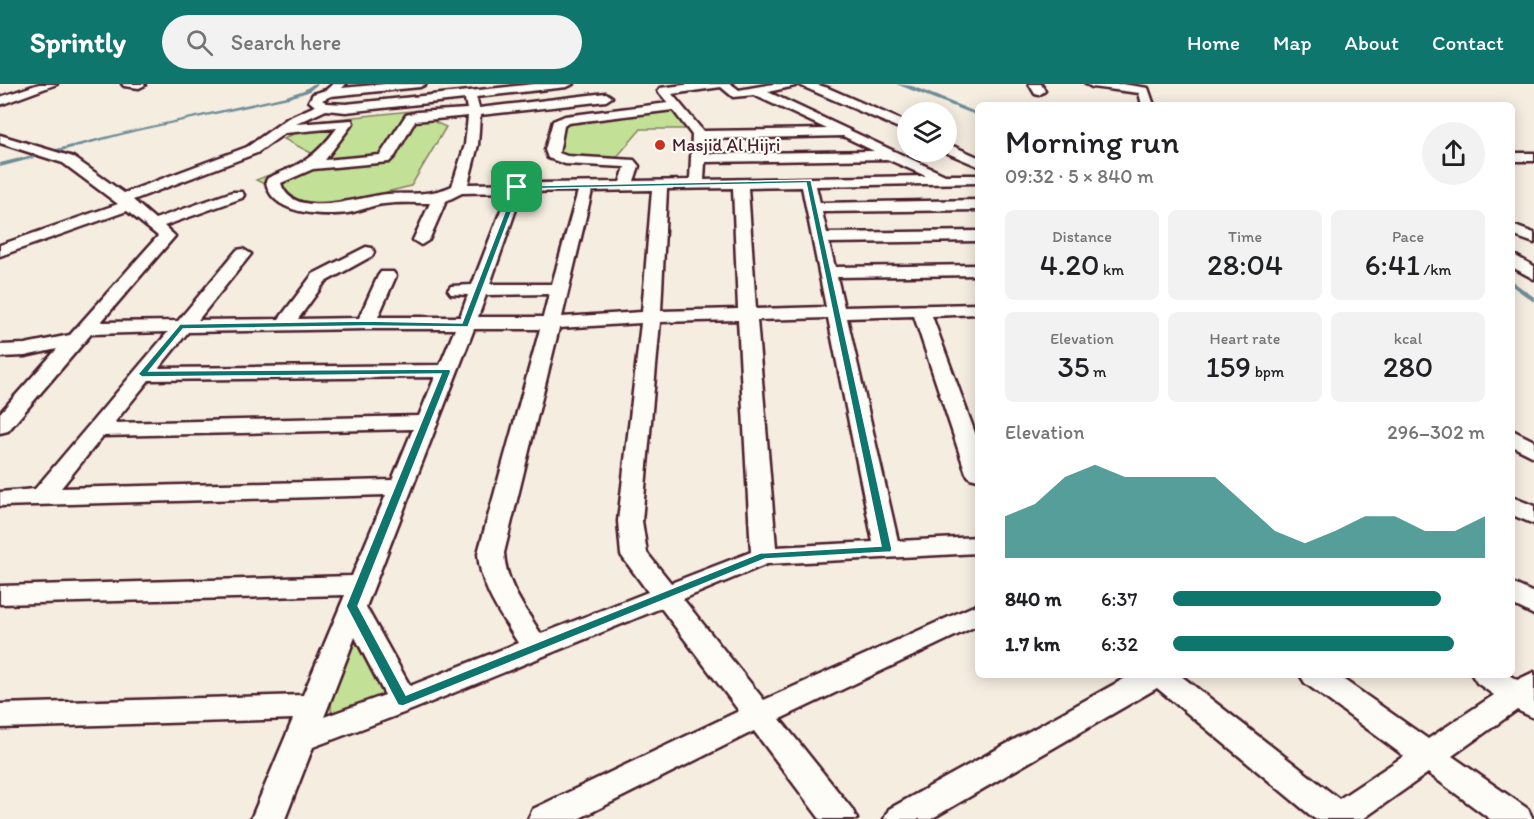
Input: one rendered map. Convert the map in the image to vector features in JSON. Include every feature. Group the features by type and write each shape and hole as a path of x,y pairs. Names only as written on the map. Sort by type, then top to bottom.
{"street":[{"path":"0,101 51,84"},
{"path":"0,251 252,150 327,99 340,84"},
{"path":"327,99 420,84"},
{"path":"327,99 346,108 467,89 567,84"},
{"path":"595,84 620,114"},
{"path":"697,183 699,135 664,91 721,84 726,85 729,91 736,94 758,92 787,84"},
{"path":"804,84 897,123"},
{"path":"1092,84 1142,87 1147,102"},
{"path":"459,189 475,128 474,112 467,89"},
{"path":"758,92 774,117 847,133"},
{"path":"310,165 384,159 412,117 606,97"},
{"path":"626,184 632,164 620,161 566,160 553,155 552,150 561,122 677,106"},
{"path":"699,135 774,117 847,133 945,179"},
{"path":"281,129 347,123 325,153 310,165 273,181 274,188 291,204 303,208 341,209 387,199 440,198 459,189 975,179"},
{"path":"0,139 68,160 167,233 166,240 82,333 10,404 0,426"},
{"path":"957,152 975,161"},
{"path":"697,158 891,155"},
{"path":"1515,157 1534,157"},
{"path":"808,181 887,549"},
{"path":"740,182 764,556"},
{"path":"660,184 651,316 630,521 634,555 840,819"},
{"path":"268,819 399,487 466,325 517,187"},
{"path":"535,648 495,580 491,562 558,289 586,187"},
{"path":"155,224 237,195"},
{"path":"421,240 440,198"},
{"path":"343,224 358,205"},
{"path":"814,208 975,205"},
{"path":"1515,231 1534,238"},
{"path":"822,238 975,236"},
{"path":"284,325 319,278 366,252"},
{"path":"42,496 180,326 243,254"},
{"path":"1515,260 1534,274"},
{"path":"829,272 975,270"},
{"path":"366,323 387,276"},
{"path":"456,290 558,289"},
{"path":"0,351 25,350 82,333 180,326 366,323 466,325 551,323 651,316 975,309"},
{"path":"921,310 973,446"},
{"path":"142,374 446,371"},
{"path":"96,430 426,422"},
{"path":"1515,439 1534,450"},
{"path":"0,499 399,487"},
{"path":"1515,506 1534,516"},
{"path":"301,738 403,701 764,556 975,544"},
{"path":"1515,594 1534,605"},
{"path":"0,595 356,595"},
{"path":"356,595 403,701"},
{"path":"545,819 760,715 975,616"},
{"path":"901,819 1153,678"},
{"path":"1162,678 1338,819 1428,756 1528,694"},
{"path":"1319,678 1516,819"},
{"path":"1493,678 1528,694"},
{"path":"0,716 313,707"}],"green space":[{"path":"675,110 694,129 641,129 615,159 562,156 557,151 564,124 572,121"},
{"path":"411,111 446,127 411,186 317,209 256,180 317,156 284,139 317,121"},
{"path":"348,640 355,641 384,695 331,714 332,689"}],"waterway":[{"path":"0,165 137,130 287,97 306,91 316,84"},
{"path":"898,84 975,114"},
{"path":"1515,285 1534,300"}],"place":[{"name":"Masjid Al Hijri","path":"660,145"}],"route":[{"path":"808,181 887,549 764,556 403,701 352,606 446,371 142,374 180,326 366,323 466,325 517,187 808,181"}]}
